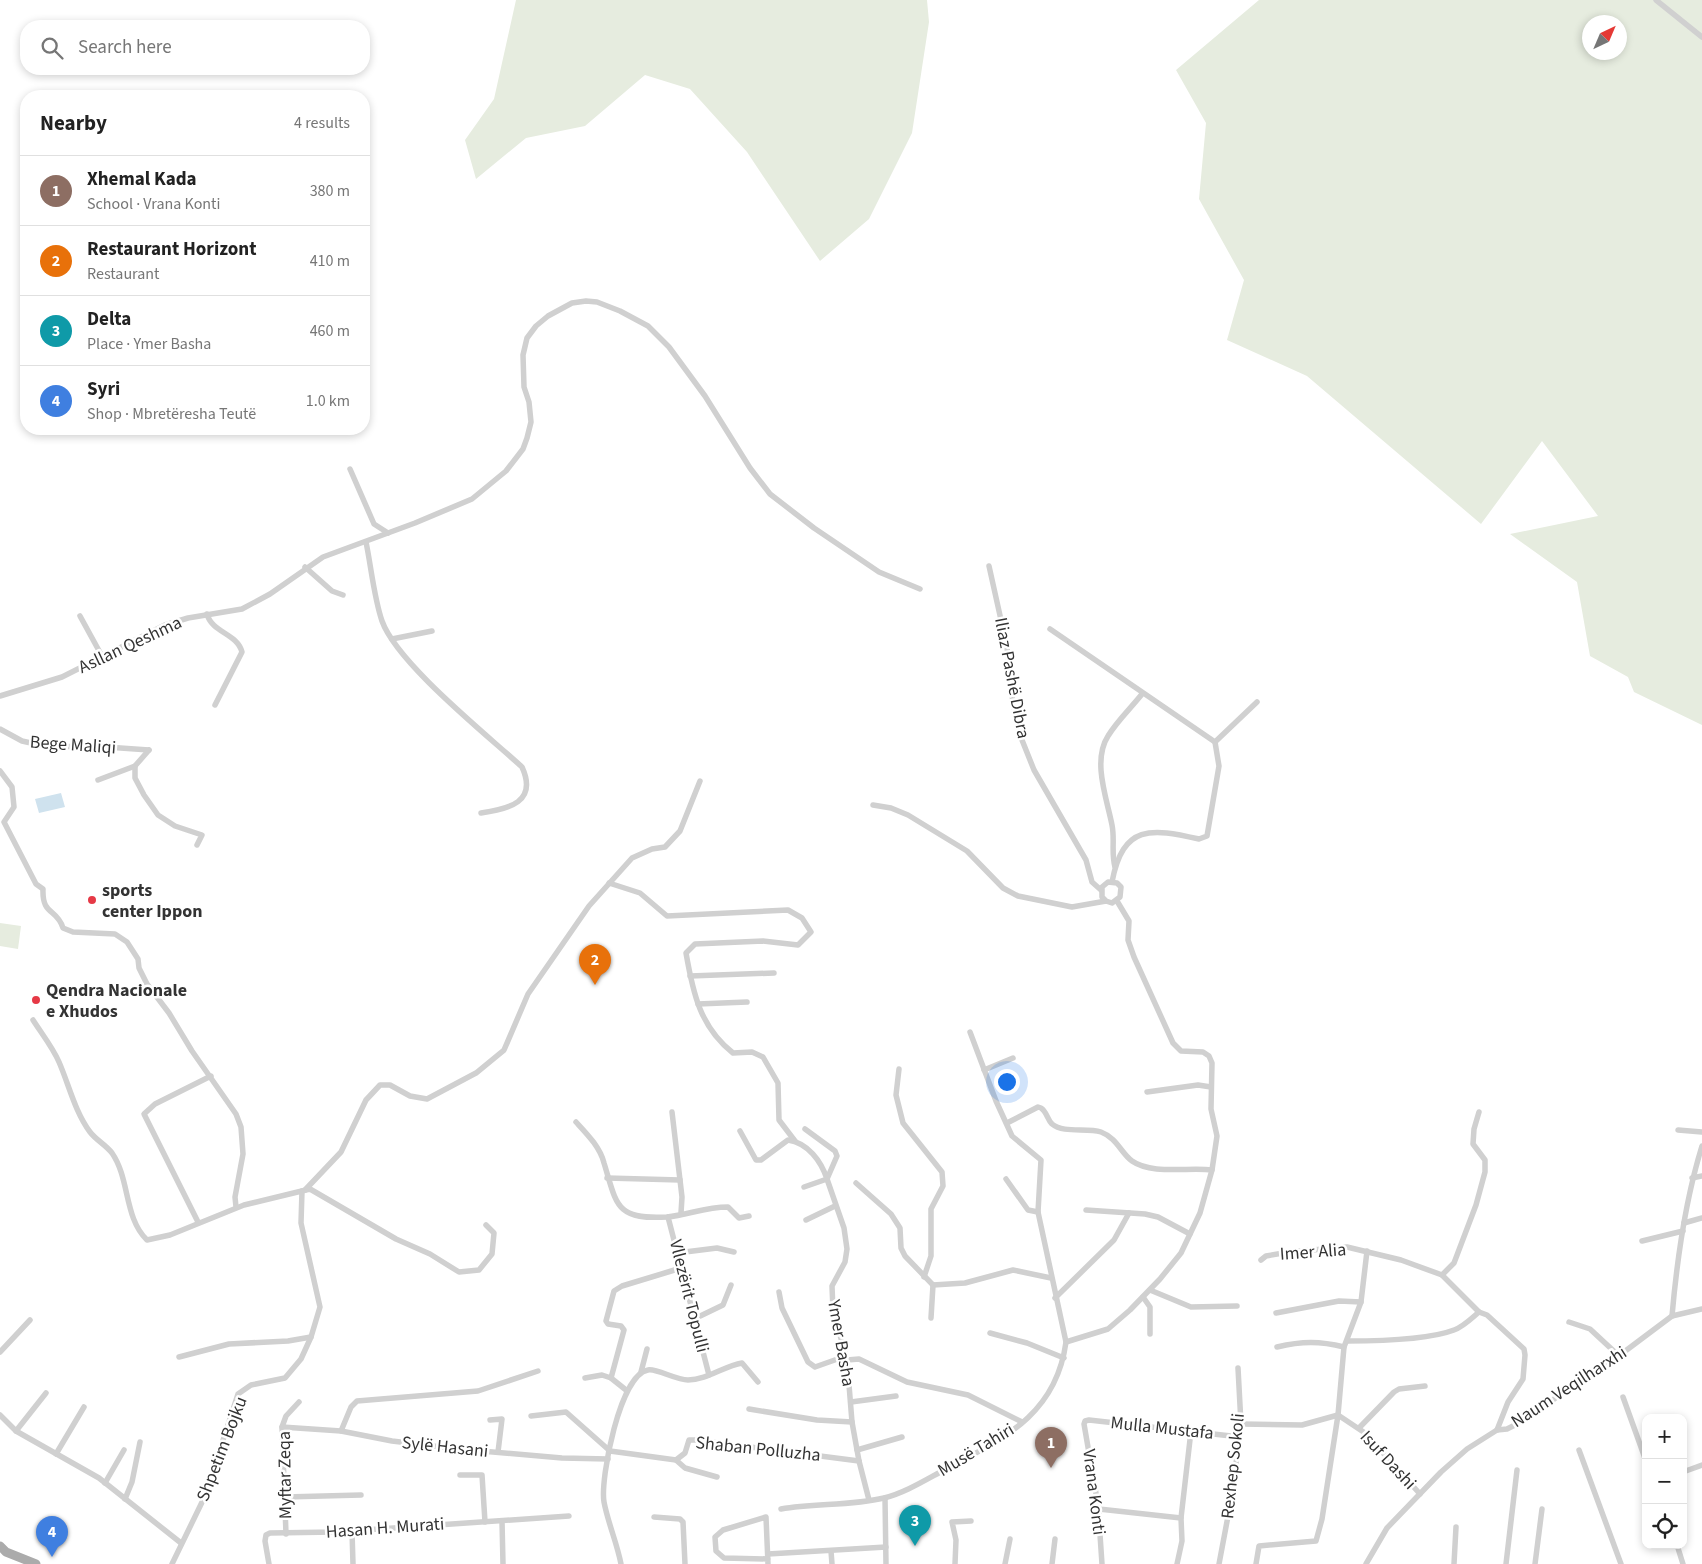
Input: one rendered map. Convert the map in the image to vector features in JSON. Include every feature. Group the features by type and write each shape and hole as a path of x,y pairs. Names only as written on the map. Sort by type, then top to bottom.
{"main road":[{"path":"3,1549 36,1564"}],"street":[{"path":"1656,0 1702,37"},
{"name":"Asllan Qeshma","path":"0,696 62,677 103,658 165,625 206,614 242,609 270,594 305,567 338,550 388,534 472,498 506,470 517,458 527,438 531,422 524,380 523,356 527,338 536,326 548,316 572,303 586,301 597,302 620,311 648,326 669,347 699,388 750,468 770,494 809,524 879,572 920,589"},
{"path":"350,469 374,524 388,534"},
{"path":"366,542 382,620 392,639 404,656 444,696 522,767 527,784 522,798 510,807 481,813"},
{"name":"Iliaz Pashë Dibra","path":"989,566 1007,647 1013,704 1022,740 1047,795 1086,860 1092,882 1100,890 1106,902"},
{"path":"305,567 332,591 343,594"},
{"path":"206,614 212,625 238,641 242,652 215,704"},
{"path":"80,616 103,658"},
{"path":"1050,629 1142,694 1215,742 1219,766 1207,836 1199,839 1149,831 1137,836 1122,849 1112,882"},
{"path":"392,639 432,631"},
{"path":"1115,867 1112,852 1114,839 1104,788 1101,754 1107,737 1142,694"},
{"path":"1215,742 1257,702"},
{"name":"Bege Maliqi","path":"0,729 22,741 49,747 92,746 149,750 135,766"},
{"path":"98,780 135,766 135,778 158,814 175,826 202,835 197,845"},
{"path":"0,771 12,787 14,807 4,822 36,884 43,889 42,900 46,909 60,919 63,928 73,932 115,934 127,942 138,959 139,968 147,984 236,1114 241,1127 242,1160 235,1197 236,1207"},
{"path":"304,1191 341,1152 366,1100 380,1085 390,1085 410,1096 427,1099 476,1073 504,1050 528,994 589,906 632,858 652,849 665,847 680,831 700,781"},
{"path":"873,805 891,808 908,815 967,852 1003,888 1018,896 1072,907 1117,901"},
{"path":"1100,890 1105,884 1112,882 1121,887 1120,897 1117,901"},
{"path":"609,883 640,893 667,916 788,910 802,918 811,932 798,945 763,941 695,944 686,953 694,995 698,1004 747,1002"},
{"path":"1066,1342 1108,1329 1150,1290 1181,1253 1200,1213 1212,1170 1217,1136 1211,1109 1213,1073 1209,1056 1204,1052 1182,1051 1174,1043 1134,957 1128,940 1129,920 1117,901"},
{"path":"690,976 774,973"},
{"name":"Ymer Basha","path":"698,1004 717,1040 734,1053 752,1052 763,1057 778,1083 779,1120 795,1141 821,1162 844,1228 847,1249 845,1262 832,1286 833,1310 847,1358 852,1422 858,1461 868,1500"},
{"path":"33,1020 58,1061 76,1107 89,1132 112,1153 128,1192 135,1223 141,1234 148,1240 156,1239 236,1207 310,1189 396,1239 430,1254 459,1272 479,1270 492,1254 494,1233 486,1225"},
{"name":"Musë Tahiri","path":"885,1498 990,1446 1022,1422 1037,1409 1048,1393 1064,1358 1066,1342 1054,1298 1038,1212 1041,1160 1012,1136 970,1032"},
{"path":"984,1070 1013,1058"},
{"path":"899,1069 896,1095 903,1123 942,1172 943,1186 931,1209 931,1256 924,1277"},
{"path":"198,1222 144,1114 155,1104 211,1076"},
{"path":"1147,1092 1198,1085 1211,1086"},
{"path":"1007,1123 1038,1107 1041,1108 1053,1125 1060,1128 1102,1132 1122,1147 1132,1161 1142,1165 1164,1170 1196,1168 1212,1170"},
{"name":"Vllezërit Topulli","path":"672,1112 682,1213"},
{"path":"1479,1112 1474,1129 1473,1144 1485,1160 1485,1172 1476,1206 1454,1264 1442,1275 1479,1312 1487,1315 1524,1349 1526,1355 1523,1378 1508,1402 1497,1430"},
{"name":"Vllezërit Topulli","path":"576,1122 599,1150 616,1203 628,1213 639,1216 668,1217 711,1207 728,1207 740,1218 749,1216"},
{"path":"804,1187 827,1180 838,1156 805,1129"},
{"path":"1678,1130 1702,1132"},
{"path":"740,1131 756,1160 761,1160 788,1140 795,1141"},
{"path":"1702,1146 1692,1178 1684,1223 1672,1316 1702,1309"},
{"path":"1692,1178 1702,1176"},
{"path":"608,1178 680,1180"},
{"path":"1006,1179 1028,1210 1038,1212"},
{"path":"856,1183 891,1214 900,1228 901,1248 924,1277 933,1285 965,1283 1013,1270 1051,1278"},
{"name":"Shpetim Bojku","path":"172,1564 204,1496 238,1394 251,1385 284,1378 302,1360 311,1337 320,1307 301,1223 304,1191"},
{"path":"806,1220 835,1206"},
{"path":"1086,1210 1129,1212 1158,1217 1190,1234"},
{"path":"1054,1298 1114,1240 1129,1212"},
{"name":"Vllezërit Topulli","path":"668,1217 709,1375"},
{"path":"1684,1223 1702,1218"},
{"path":"1642,1241 1683,1231"},
{"name":"Imer Alia","path":"1261,1260 1266,1256 1329,1247 1346,1247 1401,1260 1442,1275"},
{"path":"677,1253 717,1248 734,1252"},
{"path":"1256,1564 1259,1546 1316,1541 1322,1519 1338,1415 1346,1344 1361,1302 1367,1251"},
{"path":"611,1378 624,1330 621,1326 608,1324 606,1321 614,1291 622,1286 682,1268"},
{"path":"694,1319 722,1306 731,1285"},
{"path":"931,1318 933,1285"},
{"path":"1150,1290 1191,1307 1237,1306"},
{"path":"779,1292 782,1308 808,1362 815,1367 847,1358 859,1359 908,1382 968,1395 1022,1422"},
{"path":"1143,1297 1150,1307 1150,1334"},
{"path":"1276,1313 1339,1301 1361,1302"},
{"path":"1277,1348 1298,1342 1318,1341 1346,1344 1443,1333 1456,1330 1479,1312"},
{"name":"Naum Veqilharxhi","path":"1366,1564 1387,1528 1467,1449 1497,1430 1507,1429 1529,1418 1595,1368 1618,1355 1672,1316"},
{"path":"0,1352 30,1320"},
{"path":"1569,1322 1590,1329 1618,1355"},
{"path":"990,1333 1027,1343 1064,1358"},
{"path":"179,1357 229,1344 288,1341 311,1337"},
{"path":"621,1564 604,1501 604,1471 626,1390 641,1372 647,1349"},
{"path":"641,1372 649,1369 688,1380 709,1375 742,1363 758,1382"},
{"name":"Rexhep Sokoli","path":"1219,1564 1227,1527 1240,1437 1238,1368"},
{"path":"341,1431 351,1407 357,1401 478,1391 538,1371"},
{"path":"585,1378 602,1374 611,1378 626,1390"},
{"path":"1359,1428 1394,1392 1399,1389 1425,1386"},
{"path":"16,1431 46,1393"},
{"path":"851,1402 896,1396"},
{"path":"1623,1398 1645,1459"},
{"name":"Myftar Zeqa","path":"269,1564 265,1541 266,1536 270,1533 286,1534 282,1427 286,1416 299,1402"},
{"path":"56,1454 84,1407"},
{"path":"749,1409 817,1420 852,1422"},
{"path":"531,1416 566,1412 610,1450"},
{"path":"0,1415 16,1431 105,1483 181,1543"},
{"path":"1241,1424 1302,1425 1338,1415"},
{"name":"Isuf Dashi","path":"1338,1415 1359,1428 1420,1494"},
{"path":"490,1420 502,1419 498,1452"},
{"name":"Mulla Mustafa","path":"1085,1421 1240,1437"},
{"name":"Vrana Konti","path":"1085,1421 1099,1509 1102,1564"},
{"name":"Sylë Hasani","path":"282,1427 341,1431 392,1441 498,1452 562,1458 608,1459"},
{"path":"1178,1564 1182,1541 1181,1518 1191,1431"},
{"path":"857,1450 902,1438"},
{"name":"Shaban Polluzha","path":"610,1450 676,1460 685,1453 688,1440 695,1440 858,1461"},
{"path":"125,1499 132,1482 140,1442"},
{"path":"105,1483 124,1450"},
{"path":"1579,1450 1621,1564"},
{"path":"676,1460 686,1468 717,1477"},
{"path":"1687,1471 1702,1465"},
{"path":"1506,1564 1517,1470"},
{"path":"460,1475 482,1475 484,1522"},
{"path":"285,1497 361,1495"},
{"path":"781,1509 885,1498 886,1564"},
{"path":"1099,1509 1181,1518"},
{"path":"1535,1564 1542,1509"},
{"name":"Hasan H. Murati","path":"286,1534 569,1516"},
{"path":"654,1517 680,1519 683,1522 685,1564"},
{"path":"768,1559 766,1517 722,1530 716,1537 716,1551 724,1558 768,1559 831,1551 886,1548"},
{"path":"502,1521 503,1564"},
{"path":"955,1564 956,1540 952,1522 971,1521"},
{"path":"1454,1564 1456,1527"},
{"path":"352,1531 353,1564"},
{"path":"1005,1564 1010,1539"},
{"path":"1052,1564 1055,1539"},
{"path":"1678,1549 1684,1564"},
{"path":"831,1551 832,1564"}],"shaded area":[{"path":"516,0 927,0 929,22 912,133 869,219 820,261 747,152 690,89 645,75 585,126 526,138 476,179 465,140 494,99"},
{"path":"1259,0 1702,0 1702,725 1634,692 1628,677 1590,656 1577,582 1510,534 1598,516 1542,441 1481,524 1307,376 1227,340 1244,280 1199,199 1206,123 1176,70"},
{"path":"0,923 21,926 18,949 0,946"}],"water":[{"path":"61,793 65,807 39,813 35,799"}],"place":[{"name":"sports center Ippon","path":"92,900"},
{"name":"Restaurant Horizont","path":"595,985"},
{"name":"Qendra Nacionale e Xhudos","path":"36,1000"},
{"name":"Xhemal Kada","path":"1051,1468"},
{"name":"Delta","path":"915,1546"},
{"name":"Syri","path":"52,1557"}]}
